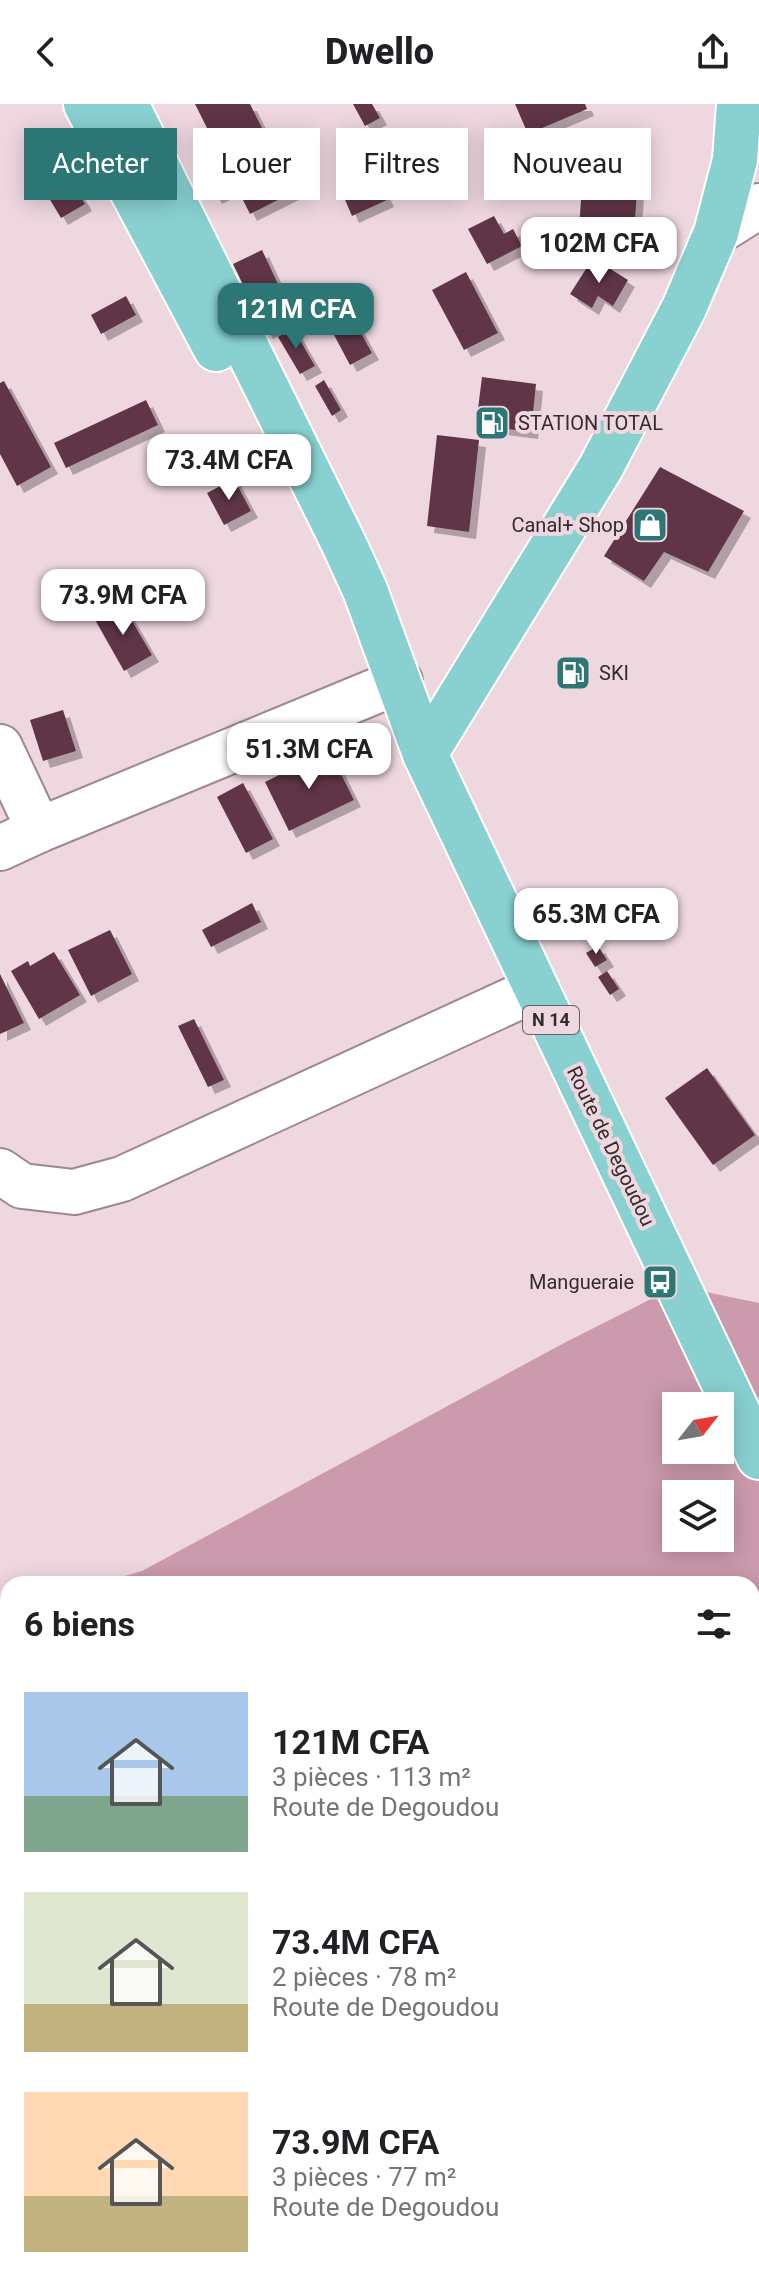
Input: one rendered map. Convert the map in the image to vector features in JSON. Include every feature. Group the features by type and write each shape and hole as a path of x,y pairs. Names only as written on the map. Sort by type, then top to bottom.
{"main road":[{"name":"Route de Degoudou","path":"86,104 320,546 395,669"},
{"name":"Route de Degoudou","path":"126,104 343,542 365,590 425,754 759,1457"},
{"path":"425,754 601,467 684,308 716,233 735,160 739,104"}],"street":[{"path":"716,233 759,206"},
{"path":"0,848 395,669"},
{"path":"0,747 39,830"},
{"path":"0,1171 22,1186 74,1192 122,1179 536,989"}],"shaded area":[{"path":"677,1286 759,1303 759,1576 125,1576 142,1571 566,1342"}],"building":[{"path":"195,104 250,104 262,128 207,128"},
{"path":"353,104 372,104 380,118 365,126"},
{"path":"515,104 585,104 587,109 542,128 525,128"},
{"path":"50,200 83,200 85,204 61,218"},
{"path":"243,200 278,200 250,214"},
{"path":"345,200 387,200 352,216"},
{"path":"581,200 636,200 633,246 578,241"},
{"path":"494,216 504,234 513,229 522,246 487,264 468,229"},
{"path":"262,250 294,318 266,332 233,264"},
{"path":"593,258 628,280 613,306 598,296 592,308 570,294"},
{"path":"466,272 498,333 464,350 432,290"},
{"path":"126,296 136,315 101,334 91,315"},
{"path":"346,306 372,353 350,365 325,318"},
{"path":"293,328 315,366 300,374 278,337"},
{"path":"482,377 536,384 531,432 476,425"},
{"path":"324,380 341,410 332,416 315,386"},
{"path":"4,381 51,467 17,486 0,454 0,383"},
{"path":"146,400 158,425 66,468 54,443"},
{"path":"437,435 479,440 469,532 427,526"},
{"path":"660,467 744,511 708,572 664,552 644,581 604,556"},
{"path":"234,479 251,511 224,525 207,493"},
{"path":"121,602 152,655 124,671 94,618"},
{"path":"63,710 76,751 43,761 30,720"},
{"path":"329,750 354,800 289,831 265,782"},
{"path":"243,783 273,839 246,853 217,797"},
{"path":"252,903 261,922 211,947 202,930"},
{"path":"110,930 132,974 91,996 68,950"},
{"path":"598,946 607,960 595,967 586,953"},
{"path":"54,952 80,995 39,1019 11,971 28,961 30,966"},
{"path":"607,971 619,989 610,995 598,977"},
{"path":"0,974 24,1023 0,1034"},
{"path":"194,1019 224,1080 208,1087 178,1026"},
{"path":"707,1068 755,1135 713,1165 665,1098"}],"place":[{"name":"STATION TOTAL","path":"492,423"},
{"name":"Canal+ Shop","path":"650,525"},
{"name":"SKI","path":"573,673"},
{"name":"Mangueraie","path":"660,1282"}]}
